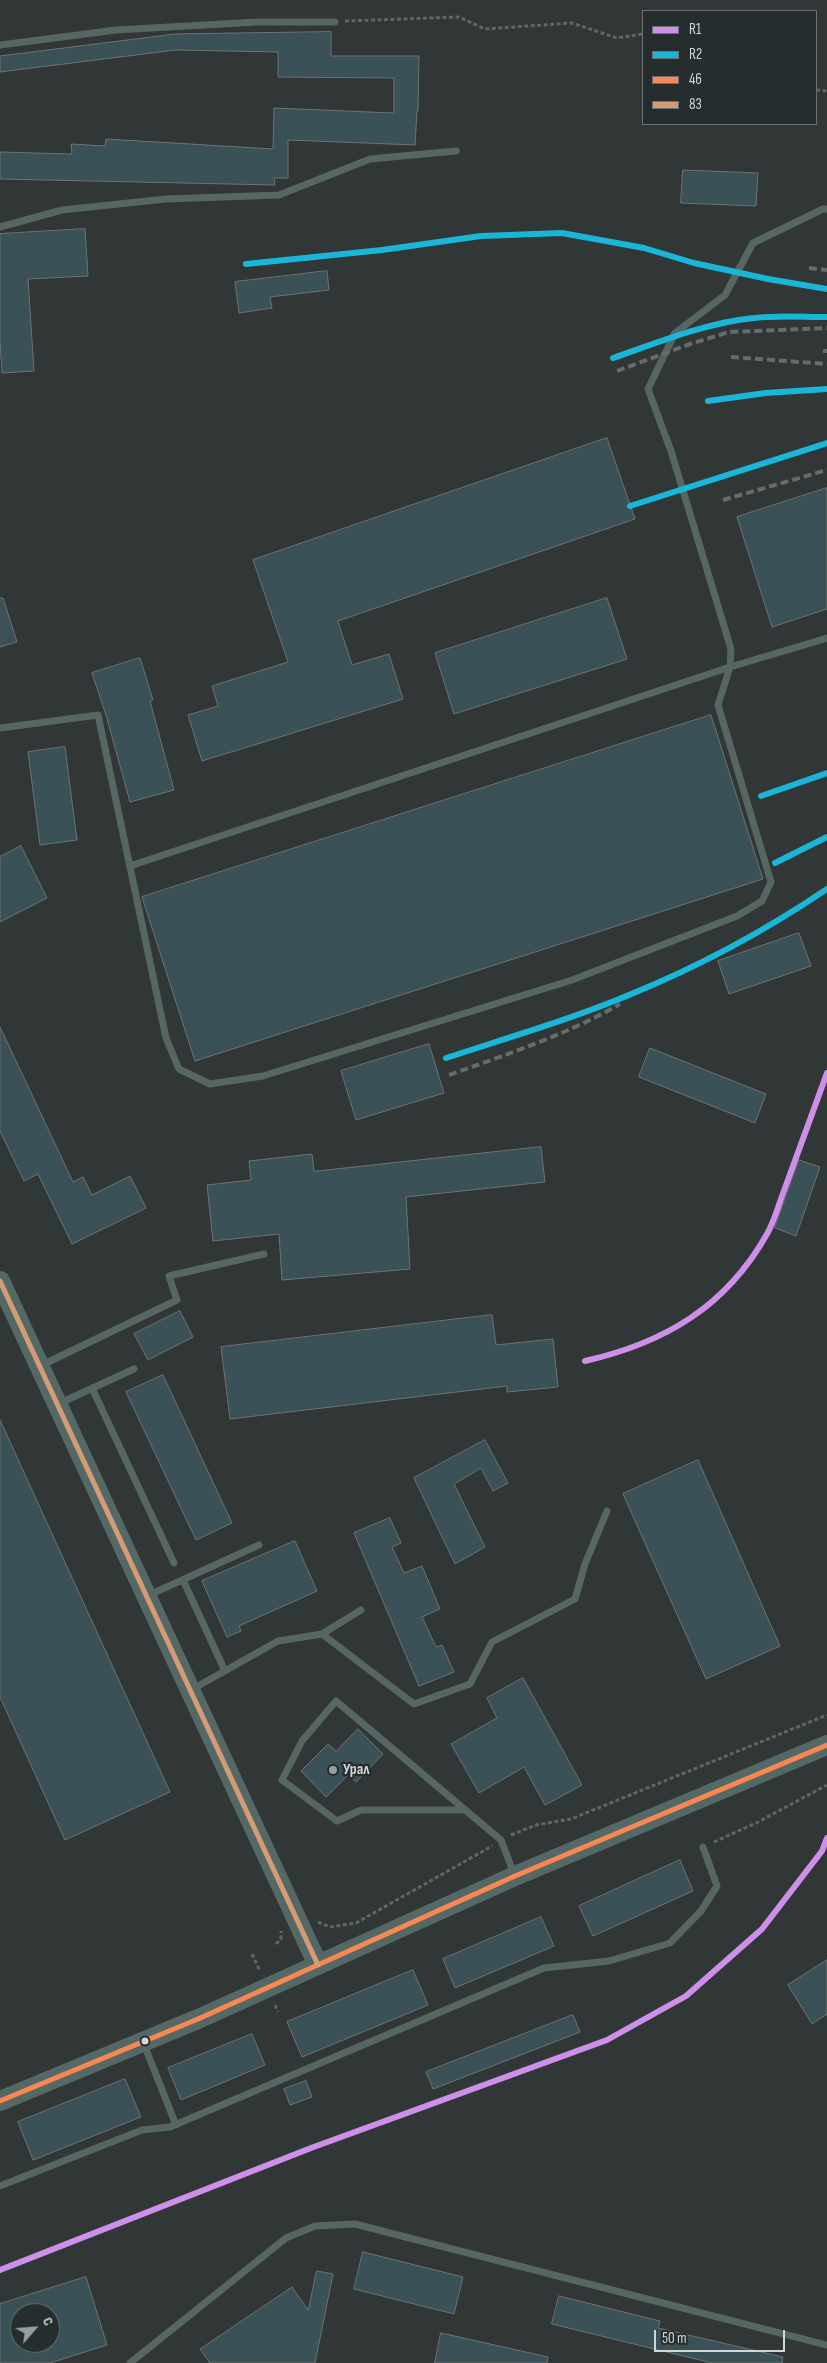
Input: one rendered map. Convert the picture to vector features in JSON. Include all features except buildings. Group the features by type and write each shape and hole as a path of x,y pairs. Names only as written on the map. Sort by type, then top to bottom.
{"main road":[{"path":"0,1281 318,1965"},
{"path":"0,2101 143,2042 515,1876 827,1745"}],"lane":[{"path":"0,45 116,30 257,22 335,22"},
{"path":"0,227 72,209 166,199 279,195 370,159 456,151"},
{"path":"0,728 98,715 166,1038 179,1069 210,1084 262,1076 572,980 737,916 762,901 771,882 718,706 730,667 731,649 671,451 648,389 675,333 725,295 753,243 823,208 827,209"},
{"path":"130,866 730,667 827,638"},
{"path":"40,1366 177,1300 169,1276 264,1254"},
{"path":"58,1404 134,1369"},
{"path":"92,1388 174,1563"},
{"path":"322,1634 414,1704 470,1684 492,1642 575,1598 585,1564 607,1511"},
{"path":"147,1596 259,1545"},
{"path":"183,1580 225,1671"},
{"path":"190,1690 278,1641 322,1634 361,1610"},
{"path":"464,1810 361,1810 337,1821 282,1780 302,1741 336,1701 501,1840 515,1876"},
{"path":"0,2186 142,2130 176,2125 544,1968 609,1961 670,1943 701,1911 717,1886 703,1847"},
{"path":"143,2042 176,2125"},
{"path":"130,2363 286,2238 314,2226 355,2224 827,2345"}],"path":[{"path":"335,22 459,17 485,30 572,23 617,38 642,34"},
{"path":"295,1915 303,1911 315,1921 330,1927 356,1923 446,1874 501,1840 536,1825 571,1819 827,1715"},
{"path":"703,1847 758,1822 827,1785"}],"railway":[{"path":"246,264 382,250 481,236 562,233 644,248 694,263 768,279 827,289"},
{"path":"809,268 827,270"},
{"path":"613,358 682,334 736,320 772,317 827,317"},
{"path":"617,371 729,332 827,328"},
{"path":"731,357 827,364"},
{"path":"708,401 766,393 827,389"},
{"path":"630,506 827,443"},
{"path":"723,500 827,470"},
{"path":"761,796 827,773"},
{"path":"775,863 827,837"},
{"path":"446,1058 584,1013 680,973 731,947 827,889"},
{"path":"449,1075 558,1035 620,1004"},
{"path":"585,1361 641,1344 690,1318 712,1302 751,1260 775,1217 827,1073"},
{"path":"0,2270 311,2148 607,2040 686,1996 762,1929 822,1851 827,1838"}],"transit line":[{"name":"R2","path":"246,264 382,250 481,236 562,233 644,248 694,263 768,279 827,289"},
{"name":"R2","path":"613,358 682,334 736,320 772,317 827,317"},
{"name":"R2","path":"708,401 766,393 827,389"},
{"name":"R2","path":"630,506 827,443"},
{"name":"R2","path":"761,796 827,773"},
{"name":"R2","path":"775,863 827,837"},
{"name":"R2","path":"446,1058 584,1013 680,973 731,947 827,889"},
{"name":"R1","path":"585,1361 641,1344 690,1318 712,1302 751,1260 775,1217 827,1073"},
{"name":"83","path":"0,1281 318,1965"},
{"name":"46","path":"0,2101 198,2019 515,1876 827,1745"},
{"name":"R1","path":"0,2270 311,2148 607,2040 686,1996 762,1929 822,1851 827,1838"}],"place":[{"name":"Урал","path":"333,1770"}]}
